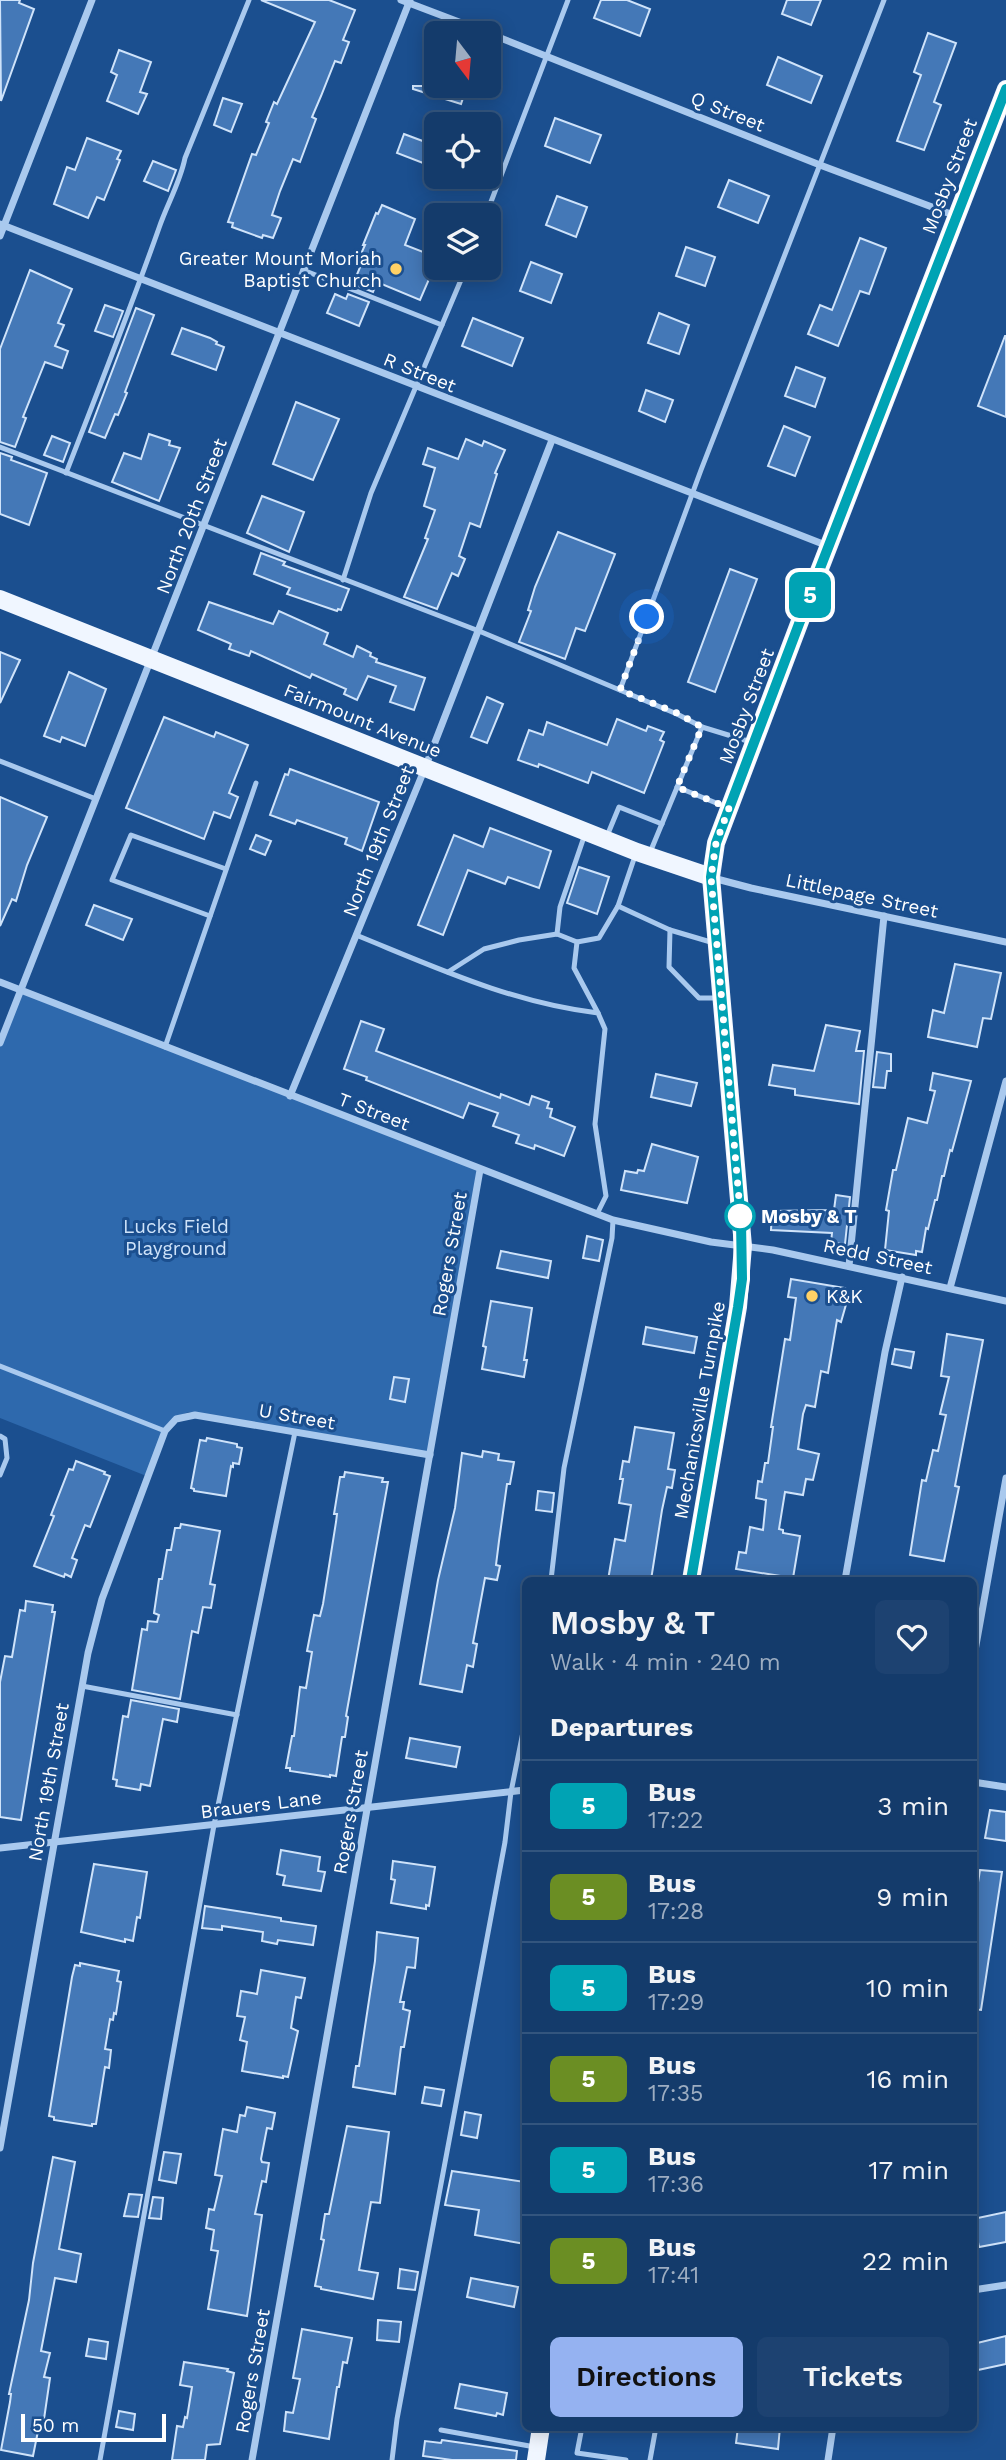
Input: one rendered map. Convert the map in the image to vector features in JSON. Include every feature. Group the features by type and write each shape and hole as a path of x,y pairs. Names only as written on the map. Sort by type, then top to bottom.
{"main road":[{"name":"Mosby Street","path":"743,1246 711,877 716,843 1006,89"},
{"name":"Fairmount Avenue","path":"0,599 643,854 711,877"},
{"name":"Mechanicsville Turnpike","path":"692,1577 738,1307 743,1246"},
{"path":"537,2454 540,2431"}],"street":[{"path":"0,236 2,224 92,0"},
{"name":"Q Street","path":"401,0 458,21"},
{"name":"North 20th Street","path":"0,1043 410,2"},
{"name":"Q Street","path":"501,38 956,216"},
{"name":"R Street","path":"2,224 828,547"},
{"name":"North 19th Street","path":"290,1096 425,768 552,440"},
{"name":"Littlepage Street","path":"711,877 1006,942"},
{"path":"849,1266 884,916"},
{"name":"T Street","path":"0,982 613,1220 711,1242 743,1246"},
{"path":"950,1288 1006,1082"},
{"name":"Rogers Street","path":"252,2460 480,1170"},
{"name":"Redd Street","path":"743,1246 773,1250 1006,1301"},
{"path":"846,1577 885,1352 902,1277"},
{"name":"U Street","path":"165,1431 176,1419 195,1415 430,1455"},
{"name":"North 19th Street","path":"0,2148 81,1686 102,1599 165,1431"},
{"path":"977,1640 1006,1478"},
{"path":"977,1783 1006,1787"},
{"name":"Brauers Lane","path":"0,1849 522,1790"},
{"path":"977,2289 1006,2285"},
{"path":"828,2460 832,2431"}],"lane":[{"path":"66,473 182,174 185,158 249,0"},
{"path":"491,203 568,0"},
{"path":"620,690 692,495 884,0"},
{"path":"303,270 442,325"},
{"path":"343,580 371,493 461,280"},
{"path":"0,447 479,631 677,713 702,727 754,743"},
{"path":"448,972 484,949 519,940 557,934 577,942 599,938 643,854 662,824 702,727"},
{"path":"0,761 96,799"},
{"path":"165,1047 256,783"},
{"path":"677,787 729,808"},
{"path":"606,839 620,807 662,824"},
{"path":"557,934 560,907 586,831"},
{"path":"210,916 112,880 131,835 226,869"},
{"path":"618,906 670,930 717,943"},
{"path":"670,930 669,967 699,998 723,998"},
{"path":"356,935 505,994 598,1013"},
{"path":"577,942 574,968 605,1030 596,1124 607,1196 598,1212"},
{"path":"551,1577 564,1468 612,1238 613,1220"},
{"path":"0,1366 165,1431"},
{"path":"100,2460 214,1825 295,1432"},
{"path":"0,1436 5,1438 7,1458 0,1475"},
{"path":"81,1686 237,1715"},
{"path":"392,2460 397,2419 505,1842 522,1737"},
{"path":"441,2430 537,2454"},
{"path":"581,2431 577,2454 626,2460"},
{"path":"650,2460 655,2431"}],"green space":[{"name":"Lucks Field Playground","path":"21,989 481,1169 430,1453 189,1412 174,1417 149,1477 0,1418 0,1041"}],"building":[{"path":"0,0 20,0 19,3 34,9 1,101"},
{"path":"261,0 329,0 355,10 343,40 349,42 341,63 335,61 312,117 316,119 300,162 293,159 280,191 272,215 281,218 273,238 263,235 262,238 232,227 233,223 228,222 252,154 256,155 269,123 266,122 274,102 277,104 315,22"},
{"path":"601,0 627,0 650,9 640,36 594,18"},
{"path":"787,0 821,0 811,25 782,14"},
{"path":"928,33 956,43 934,102 941,105 924,150 897,141 921,75 914,72"},
{"path":"119,50 151,62 140,92 147,94 138,114 107,101 117,75 111,72"},
{"path":"778,57 822,76 811,103 767,85"},
{"path":"413,86 424,86 424,92 413,89"},
{"path":"223,98 242,104 231,132 214,125"},
{"path":"442,98 463,98 461,104"},
{"path":"555,118 601,135 590,163 545,146"},
{"path":"404,134 424,142 424,163 397,153"},
{"path":"87,138 121,151 104,200 97,197 88,218 54,204 67,167 75,170"},
{"path":"153,161 176,170 168,191 144,181"},
{"path":"729,180 769,196 758,223 718,207"},
{"path":"557,196 587,207 576,237 546,225"},
{"name":"Greater Mount Moriah Baptist Church","path":"382,205 415,219 405,245 424,252 424,280 429,280 420,300 377,282 373,292 353,284 361,265 357,263 363,245 376,213 378,214"},
{"path":"860,238 886,248 869,294 860,291 838,346 808,334 820,305 832,310"},
{"path":"686,247 715,257 705,286 676,276"},
{"path":"531,262 562,274 551,303 520,291"},
{"path":"30,270 72,289 58,323 64,325 55,346 68,351 62,368 45,362 23,417 26,418 15,447 0,442 0,349"},
{"path":"335,294 346,299 348,294 369,302 359,326 327,313"},
{"path":"105,305 123,311 113,337 95,331"},
{"path":"136,308 154,315 125,392 127,393 105,438 89,432"},
{"path":"659,313 689,325 679,354 648,343"},
{"path":"473,318 523,338 512,366 462,346"},
{"path":"182,328 210,338 224,347 216,370 172,354"},
{"path":"1006,336 1006,417 978,406"},
{"path":"796,367 825,378 815,407 785,396"},
{"path":"646,390 673,400 665,422 639,411"},
{"path":"296,402 339,419 313,480 273,464"},
{"path":"784,426 810,437 795,476 768,466"},
{"path":"149,434 170,441 169,445 180,448 159,501 112,482 124,453 141,459"},
{"path":"52,436 70,443 63,462 44,455"},
{"path":"466,439 482,446 484,441 505,450 495,473 497,474 480,527 470,523 459,556 465,559 458,576 452,573 437,609 404,597 428,539 425,538 435,510 424,506 435,468 423,464 428,448 458,459"},
{"path":"0,453 12,457 11,460 47,473 29,525 0,514"},
{"path":"262,496 304,512 289,552 247,533"},
{"path":"558,532 615,554 585,631 576,628 565,659 519,642 531,611 528,610 535,587"},
{"path":"261,553 285,562 283,565 349,589 341,610 287,594 290,588 254,574"},
{"path":"730,569 757,579 715,692 688,682"},
{"path":"209,602 273,624 279,611 328,633 324,644 353,657 357,646 371,653 370,656 377,659 376,662 425,678 414,710 390,702 396,686 368,676 357,700 344,694 346,689 312,674 310,678 251,651 249,656 229,649 231,644 198,630"},
{"path":"0,652 20,660 0,703"},
{"path":"69,672 106,689 85,746 62,737 60,742 44,736"},
{"path":"487,697 503,704 487,743 471,737"},
{"path":"164,717 214,737 216,732 248,745 229,793 238,797 230,818 214,812 204,839 126,808"},
{"path":"617,719 646,731 648,726 664,732 660,740 664,742 644,793 592,772 588,783 539,764 538,767 518,760 529,730 543,735 547,722 607,745"},
{"path":"290,769 379,802 362,851 345,844 347,838 297,820 295,824 270,815 285,774 288,775"},
{"path":"0,797 47,817 27,865 16,901 12,899 0,926"},
{"path":"490,828 551,851 539,888 508,877 505,884 468,870 443,935 418,925 454,835 483,847"},
{"path":"256,835 271,841 265,855 250,849"},
{"path":"579,867 609,877 597,914 567,903"},
{"path":"94,905 132,919 123,940 86,925"},
{"path":"955,964 1001,973 991,1019 983,1018 977,1047 928,1037 933,1010 944,1013"},
{"path":"361,1021 384,1029 376,1051 500,1098 501,1094 529,1105 532,1096 549,1102 547,1108 552,1109 550,1117 575,1127 564,1156 535,1145 534,1149 516,1143 519,1135 493,1126 498,1113 469,1103 463,1118 344,1069"},
{"path":"826,1025 860,1031 856,1051 864,1051 859,1104 795,1095 795,1089 769,1085 773,1065 814,1071"},
{"path":"877,1052 891,1054 891,1071 887,1071 885,1088 873,1087"},
{"path":"933,1073 971,1081 937,1200 928,1229 926,1228 922,1252 916,1251 916,1255 885,1250 889,1211 886,1210 893,1170 896,1170 908,1118 927,1123 935,1091 930,1090"},
{"path":"656,1074 697,1083 691,1106 651,1097"},
{"path":"652,1144 698,1157 687,1203 621,1190 625,1171 644,1171"},
{"path":"836,1195 850,1197 845,1244 831,1243 832,1233 771,1230 772,1211 834,1210"},
{"path":"587,1236 603,1240 599,1261 583,1258"},
{"path":"501,1251 551,1261 548,1278 497,1268"},
{"path":"791,1279 845,1288 844,1293 849,1294 841,1322 837,1320 828,1373 821,1371 815,1407 806,1405 803,1414 798,1449 819,1454 813,1480 806,1479 803,1495 785,1492 779,1529 783,1530 783,1533 800,1536 793,1577 736,1569 739,1552 746,1553 750,1527 763,1530 766,1500 756,1498 758,1481 762,1482 765,1463 768,1463 785,1339 790,1340 796,1298 788,1297"},
{"path":"491,1301 532,1308 524,1377 482,1369"},
{"path":"646,1327 697,1337 694,1353 643,1344"},
{"path":"947,1334 983,1340 955,1486 959,1487 944,1561 910,1555 922,1480 926,1481 933,1450 938,1451 946,1415 940,1414 949,1377 941,1376"},
{"path":"895,1349 914,1352 911,1368 892,1364"},
{"path":"394,1377 409,1379 405,1402 390,1399"},
{"path":"635,1427 674,1433 668,1469 675,1470 672,1488 667,1487 651,1577 609,1577 615,1539 625,1541 631,1505 619,1503 623,1479 620,1479 623,1461 629,1462"},
{"path":"207,1438 237,1444 237,1447 242,1448 239,1464 233,1463 233,1467 231,1466 226,1496 194,1491 191,1488 200,1440 206,1441"},
{"path":"483,1451 499,1454 498,1460 514,1462 510,1484 507,1484 496,1565 500,1566 497,1580 485,1578 473,1643 477,1644 473,1667 467,1665 462,1692 420,1684 438,1580 455,1508 462,1453 482,1457"},
{"path":"76,1461 110,1476 90,1527 85,1525 72,1558 77,1560 71,1577 65,1574 64,1577 34,1566 69,1469 73,1470"},
{"path":"345,1472 383,1478 382,1482 388,1482 346,1716 345,1737 342,1737 336,1776 330,1777 290,1771 290,1768 286,1768 294,1736 300,1687 306,1688 312,1652 307,1651 314,1615 320,1616 323,1604 340,1477 344,1477"},
{"path":"538,1491 554,1493 552,1512 536,1510"},
{"path":"181,1524 220,1531 210,1584 215,1585 211,1608 203,1607 198,1633 192,1631 180,1699 132,1690 142,1629 147,1630 148,1621 157,1622 159,1615 154,1613 159,1579 162,1579 167,1550 171,1550 175,1528 180,1528"},
{"path":"26,1601 53,1605 52,1612 55,1612 21,1820 0,1817 0,1682 5,1656 12,1657 20,1610 25,1611"},
{"path":"131,1700 179,1709 177,1722 163,1719 150,1786 141,1784 140,1790 116,1786 117,1780 113,1779 123,1716 128,1717"},
{"path":"410,1738 460,1747 456,1767 406,1758"},
{"path":"990,1810 1006,1812 1006,1841 985,1838"},
{"path":"281,1850 320,1857 318,1871 325,1872 321,1891 283,1885 285,1876 277,1874"},
{"path":"393,1861 435,1867 429,1906 426,1905 426,1909 391,1903 395,1880 391,1879"},
{"path":"94,1864 147,1872 140,1918 137,1917 133,1941 125,1939 125,1942 81,1932"},
{"path":"980,1870 1002,1872 981,2010 977,2010 977,1888"},
{"path":"205,1906 316,1926 313,1945 278,1940 277,1944 262,1941 263,1932 222,1926 222,1930 202,1928"},
{"path":"377,1932 418,1938 415,1968 407,1967 400,2002 404,2002 403,2009 410,2011 404,2047 401,2047 395,2094 353,2087 356,2066 359,2066"},
{"path":"80,1963 119,1971 117,1981 121,1982 116,2014 114,2013 113,2020 110,2019 105,2049 111,2050 109,2068 105,2067 96,2124 92,2126 54,2120 54,2117 49,2116 72,1977 75,1965 80,1966"},
{"path":"261,1970 305,1978 301,1998 296,1997 291,2028 298,2031 288,2077 242,2071 247,2042 240,2040 245,2017 237,2016 241,1991 257,1994"},
{"path":"425,2087 444,2090 441,2106 422,2103"},
{"path":"247,2107 275,2113 272,2129 267,2128 261,2159 262,2162 269,2163 266,2182 262,2181 255,2214 262,2215 247,2316 208,2309 218,2251 211,2250 214,2230 206,2228 209,2209 214,2210 222,2176 215,2175 223,2129 237,2132 240,2115 245,2116"},
{"path":"465,2112 481,2115 477,2138 461,2135"},
{"path":"347,2126 389,2132 380,2203 371,2202 359,2270 378,2273 373,2299 315,2286 324,2240 321,2239 325,2214 329,2214"},
{"path":"164,2152 181,2154 176,2183 159,2180"},
{"path":"53,2157 75,2162 59,2249 81,2254 76,2282 55,2278 41,2351 50,2353 44,2377 50,2378 43,2426 39,2426 33,2456 1,2450"},
{"path":"452,2171 522,2182 522,2243 475,2235 479,2210 445,2205"},
{"path":"129,2194 142,2195 138,2217 124,2216"},
{"path":"153,2197 163,2198 161,2219 149,2218"},
{"path":"1006,2212 1006,2242 979,2247 977,2218"},
{"path":"400,2269 418,2272 415,2290 398,2288"},
{"path":"471,2278 518,2287 514,2307 467,2297"},
{"path":"378,2320 401,2322 399,2342 377,2340"},
{"path":"302,2329 352,2338 347,2363 343,2362 337,2387 329,2439 284,2431 286,2412 293,2413 300,2379 293,2378"},
{"path":"1006,2336 1006,2364 978,2370 977,2343"},
{"path":"89,2339 108,2342 106,2359 86,2356"},
{"path":"184,2362 228,2369 227,2371 234,2373 220,2444 207,2445 205,2460 172,2460 177,2426 183,2427 185,2417 187,2418 192,2387 180,2385"},
{"path":"460,2384 507,2393 503,2415 455,2408"},
{"path":"119,2411 135,2414 133,2430 116,2427"},
{"path":"738,2431 780,2431 778,2449 736,2443"},
{"path":"442,2440 517,2451 516,2460 452,2460 423,2456 425,2441 441,2443"}],"bus line":[{"name":"5","path":"692,1577 742,1279 743,1246 711,877 716,843 1006,89"}],"place":[{"name":"Greater Mount Moriah Baptist Church","path":"396,269"},
{"name":"Mosby & T","path":"740,1216"},
{"name":"K&K","path":"812,1296"}],"route":[{"path":"647,617 620,690 677,713 702,727 677,787 729,808 716,843 711,877 741,1222 740,1216"}]}
